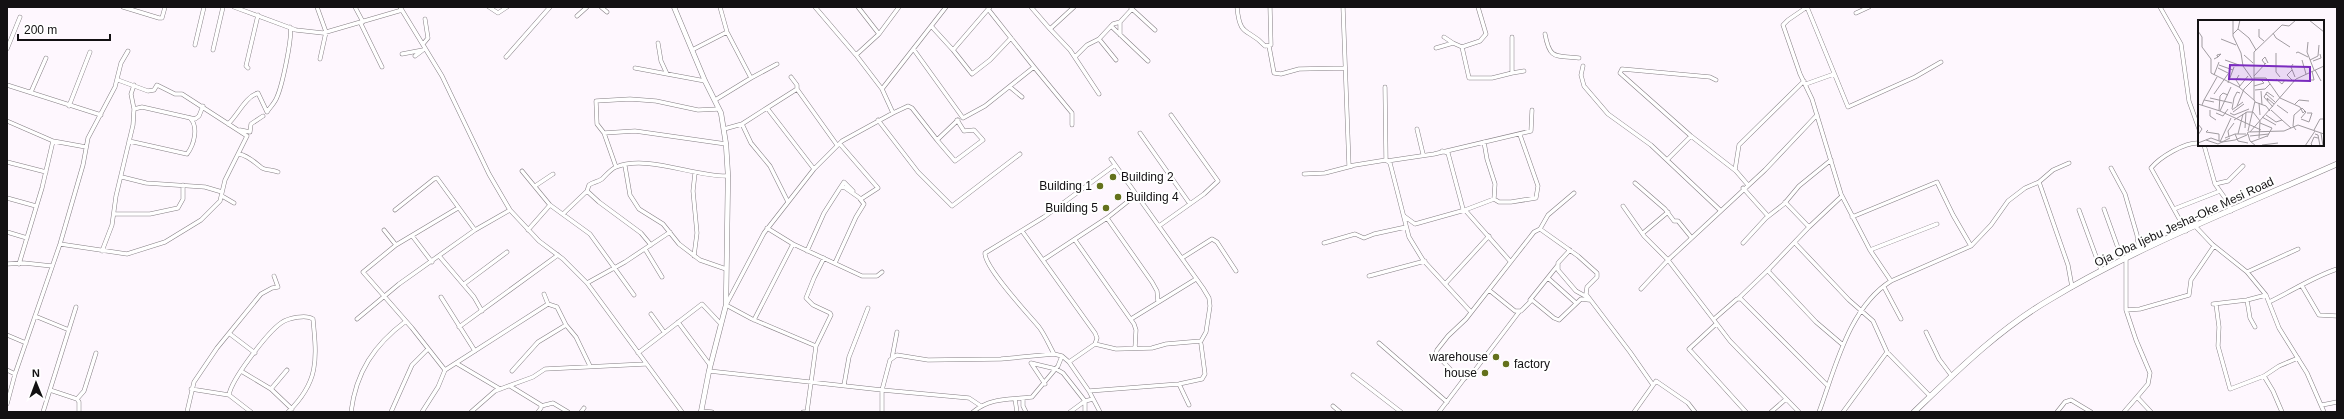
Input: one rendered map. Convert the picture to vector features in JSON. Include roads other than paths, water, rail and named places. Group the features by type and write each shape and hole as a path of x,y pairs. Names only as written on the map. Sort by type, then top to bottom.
{"main road":[{"name":"Oja Oba Ijebu Jesha-Oke Mesi Road","path":"1914,412 1975,353 2048,300 2124,258 2337,164"}],"street":[{"path":"123,7 159,18 162,18 165,7"},
{"path":"195,45 204,7"},
{"path":"213,50 223,7"},
{"path":"234,7 258,15 290,29 310,33 326,32 401,9 446,83 488,174 510,210 528,230 587,282 645,364 682,412"},
{"path":"317,7 326,32 320,60"},
{"path":"355,7 382,67"},
{"path":"489,7 498,13 507,7"},
{"path":"506,56 550,7"},
{"path":"577,16 587,7"},
{"path":"601,7 607,12"},
{"path":"674,7 705,81 719,109 724,129 728,176 726,305"},
{"path":"720,7 727,32 750,78"},
{"path":"815,7 856,55 882,89 893,113"},
{"path":"858,7 880,34"},
{"path":"856,55 880,34 900,7"},
{"path":"882,89 932,27 946,7"},
{"path":"1031,7 1075,57 1099,94"},
{"path":"1050,28 1074,7"},
{"path":"1237,7 1238,23 1246,33 1257,37 1265,46 1269,46"},
{"path":"1270,7 1271,45 1269,46 1274,73 1281,74 1299,69 1345,68"},
{"path":"1343,7 1349,122 1348,154 1349,166 1352,166"},
{"path":"1444,37 1462,47 1484,38 1484,26 1478,7"},
{"path":"1891,281 1870,250 1842,196 1817,115 1783,25 1807,7 1846,104 1852,106 1915,77 1941,62"},
{"path":"1856,13 1869,7"},
{"path":"2160,7 2181,44 2190,101 2198,126"},
{"path":"953,50 989,8 1034,67 1072,113 1072,125"},
{"path":"1075,57 1087,45 1099,39 1111,26 1120,22 1131,8 1155,30"},
{"path":"248,68 253,31 258,15"},
{"path":"7,49 20,17"},
{"path":"415,56 424,47 428,38 425,19"},
{"path":"1120,22 1120,35"},
{"path":"1111,26 1148,61"},
{"path":"932,27 972,74 990,60 1012,38"},
{"path":"230,124 248,99 255,94 258,93 267,112 274,102 281,85 290,29"},
{"path":"692,50 727,32"},
{"path":"1545,34 1551,53 1557,58 1579,58"},
{"path":"1512,37 1512,73"},
{"path":"1099,39 1116,60"},
{"path":"658,43 661,60 667,74"},
{"path":"1436,48 1453,43"},
{"path":"402,54 424,47"},
{"path":"1462,47 1469,78 1492,78 1524,71"},
{"path":"7,404 15,374 60,244 83,165 86,147 118,80 121,63 128,50"},
{"path":"914,50 964,118"},
{"path":"69,106 90,52"},
{"path":"31,92 46,58"},
{"path":"715,100 750,78 777,64"},
{"path":"1583,66 1581,75 1582,82 1589,94 1608,114 1638,134 1720,210"},
{"path":"937,140 957,120 964,118 985,106 1010,88 1034,67"},
{"path":"635,68 705,81"},
{"path":"1716,80 1710,77 1622,69 1620,73 1691,136 1714,151 1735,170 1748,185"},
{"path":"1735,170 1739,145 1805,82 1834,74"},
{"path":"791,77 797,85 797,89 838,144 878,188 861,199"},
{"path":"60,244 128,254 159,245 201,220 216,206 223,187 247,136 204,106 182,94 175,94 157,85 151,91 118,80"},
{"path":"7,85 101,115"},
{"path":"102,251 115,214 116,196 122,177 134,109 131,94 134,85"},
{"path":"1385,87 1386,160 1390,163 1406,229 1420,256 1471,312"},
{"path":"1010,88 1022,97"},
{"path":"724,129 742,124 797,89"},
{"path":"616,167 604,133 596,121 595,102 597,100 656,101 698,110 719,109"},
{"path":"134,109 142,107 190,118 197,118 204,106"},
{"path":"712,412 701,412 710,365 726,305 767,228 814,169 838,144 878,120 908,106 912,108 955,161 983,140 974,130 964,131 957,120"},
{"path":"767,108 814,169"},
{"path":"1304,174 1326,173 1352,166 1441,151 1520,135 1531,131 1532,110"},
{"path":"1159,226 1217,183 1218,180 1171,115"},
{"path":"1641,289 1668,260 1693,239 1691,237 1765,170 1817,115"},
{"path":"230,124 250,132 251,124 263,116"},
{"path":"129,141 188,154 195,134 194,124 190,118"},
{"path":"878,120 918,172 952,206 1020,154"},
{"path":"7,121 53,141 86,147"},
{"path":"742,124 751,143 770,166 788,202"},
{"path":"1417,129 1423,154"},
{"path":"604,133 635,131 726,144"},
{"path":"1140,133 1190,204"},
{"path":"1494,199 1499,202 1512,202 1536,198 1538,186 1520,135"},
{"path":"1667,160 1691,136"},
{"path":"19,264 46,172 53,141"},
{"path":"1484,142 1487,159 1495,184 1494,199"},
{"path":"2186,231 2151,168 2160,159 2181,147 2187,144 2198,143"},
{"path":"2204,146 2215,184 2230,211"},
{"path":"1441,151 1448,153 1464,210 1510,261"},
{"path":"239,154 246,156 263,168 278,172"},
{"path":"1095,344 1116,349 1198,342 1203,338 1208,324 1209,298 1111,159"},
{"path":"1743,243 1768,216 1785,202 1817,170 1831,160"},
{"path":"7,162 46,172"},
{"path":"563,214 587,191 590,183 601,180 616,167 634,164 650,164 694,173 728,176"},
{"path":"1819,412 1843,345 1861,311 1884,287 1891,281 1971,246 1991,225 2008,201 2025,188 2039,182 2053,170 2069,164"},
{"path":"1054,354 1039,328 994,272 984,256 985,253 1022,231 1115,165"},
{"path":"625,166 627,185 634,203 647,215 663,224 679,244 694,256 707,264 726,270"},
{"path":"2215,184 2228,181 2243,166"},
{"path":"2111,168 2125,194 2137,235 2139,251"},
{"path":"522,171 550,205 590,234 634,295"},
{"path":"694,173 693,191 698,233 694,256"},
{"path":"535,186 553,174"},
{"path":"122,177 146,183 183,185 221,192 234,204"},
{"path":"395,210 436,178 439,179 458,208 475,230"},
{"path":"1852,217 1937,182 1953,215 1971,246"},
{"path":"2039,182 2068,265 2072,287"},
{"path":"1635,183 1668,212 1691,237"},
{"path":"115,214 150,214 178,208 183,199 183,185"},
{"path":"807,251 824,213 840,188 844,187 861,199 864,204 856,216 835,263"},
{"path":"1744,188 1768,216"},
{"path":"587,191 599,202 641,233 651,245"},
{"path":"2174,209 2220,191"},
{"path":"1464,379 1451,370 1436,352 1448,336 1490,290 1510,261 1536,229 1540,229 1548,215 1574,193"},
{"path":"1043,260 1107,218 1136,195"},
{"path":"1714,320 1769,269 1809,227 1842,196"},
{"path":"7,198 36,206"},
{"path":"1324,243 1355,234 1364,238 1374,234 1406,229 1415,224 1464,210 1494,199"},
{"path":"1785,202 1809,227"},
{"path":"528,230 550,205"},
{"path":"1623,206 1640,230 1668,260 1716,324 1742,354 1799,412"},
{"path":"445,370 406,321 363,272 396,245 412,237 458,208"},
{"path":"2104,209 2124,258 2126,310 2136,340 2150,373 2148,384 2124,412"},
{"path":"357,318 383,295 440,257 475,230 510,210"},
{"path":"2079,210 2101,270"},
{"path":"1640,230 1644,234 1668,212"},
{"path":"1403,216 1415,224"},
{"path":"1107,218 1152,282 1157,291 1158,302"},
{"path":"1870,250 1937,224"},
{"path":"2196,226 2214,246 2247,272 2266,295 2279,328 2308,373 2324,412"},
{"path":"767,228 793,244 862,276 877,276 882,272"},
{"path":"1540,229 1570,250 1597,273 1597,277 1587,287 1589,299"},
{"path":"384,230 396,245"},
{"path":"1022,231 1095,333 1097,338 1095,344 1069,362"},
{"path":"7,232 27,238"},
{"path":"587,282 645,249 670,232"},
{"path":"1446,283 1489,236"},
{"path":"412,237 432,262"},
{"path":"1182,258 1212,239 1218,242 1236,271"},
{"path":"1075,240 1131,319 1136,330 1134,348"},
{"path":"1795,243 1861,311 1873,321 1888,352 1930,396"},
{"path":"754,320 793,244"},
{"path":"2126,310 2140,309 2189,295 2191,280 2214,246"},
{"path":"645,249 662,277"},
{"path":"2247,272 2298,249"},
{"path":"1439,412 1464,379 1475,370 1519,312 1570,250"},
{"path":"464,284 507,252"},
{"path":"460,327 558,255"},
{"path":"440,257 464,284 482,311"},
{"path":"803,412 807,412 816,346 831,316 830,313 807,300 806,296 824,258"},
{"path":"1369,276 1425,261"},
{"path":"7,264 52,266"},
{"path":"1558,264 1560,274 1576,291 1589,299 1630,352 1652,385"},
{"path":"1769,269 1770,274 1816,322 1843,345"},
{"path":"2269,302 2302,286 2310,280 2337,269"},
{"path":"188,411 191,389 198,375 261,294 272,288 278,287 274,276"},
{"path":"1548,278 1576,303"},
{"path":"1131,319 1196,279"},
{"path":"2302,286 2319,315 2337,316"},
{"path":"1884,287 1901,319"},
{"path":"1490,290 1515,311 1519,312"},
{"path":"544,294 548,304 557,307 566,325 576,337 590,366"},
{"path":"2266,295 2247,300 2215,304 2219,327 2218,346 2230,389 2264,376 2279,366 2298,358"},
{"path":"441,297 475,351"},
{"path":"1530,300 1559,320 1576,303 1585,298 1589,299"},
{"path":"1739,298 1744,301 1828,386"},
{"path":"2247,300 2250,318 2255,327"},
{"path":"422,412 438,387 445,370 548,304"},
{"path":"638,353 702,304 720,323"},
{"path":"726,305 754,320 816,346"},
{"path":"43,412 76,308"},
{"path":"844,385 849,357 868,308"},
{"path":"651,314 664,332"},
{"path":"35,316 69,330"},
{"path":"229,395 234,381 241,371 255,353 277,326 286,320 310,317 313,319 315,348 310,385 290,410 271,389 241,371"},
{"path":"351,412 358,382 371,354 406,321"},
{"path":"678,322 710,365"},
{"path":"1716,324 1690,350 1746,412"},
{"path":"512,371 538,342 566,325"},
{"path":"882,412 882,390 887,369 892,358 897,332"},
{"path":"1926,332 1939,359 1951,375"},
{"path":"230,334 255,353"},
{"path":"7,335 26,343"},
{"path":"1380,343 1447,402"},
{"path":"1089,391 1179,384 1202,379 1205,374 1201,344"},
{"path":"391,412 412,365 428,349"},
{"path":"1842,412 1888,352"},
{"path":"77,399 84,391 96,353"},
{"path":"892,358 897,355 928,360 995,359 1054,354 1062,356 1069,362 1089,391 1100,412"},
{"path":"973,412 981,406 997,399 1032,397 1045,384 1056,369 1062,356"},
{"path":"456,363 500,389"},
{"path":"1045,384 1031,363 1056,369 1073,384 1085,401 1086,412"},
{"path":"471,412 482,400 500,389 510,386 545,369 645,364"},
{"path":"7,370 15,374"},
{"path":"271,389 287,370"},
{"path":"709,371 740,376 811,381 882,390 968,398 981,406"},
{"path":"1353,375 1401,412"},
{"path":"2264,376 2273,391 2282,412"},
{"path":"1634,412 1656,381 1688,403 1695,412"},
{"path":"1179,384 1189,405"},
{"path":"510,386 541,406 553,403 568,412"},
{"path":"191,389 229,395 251,412"},
{"path":"50,390 77,399"},
{"path":"1023,398 1023,406 1026,412"},
{"path":"2137,398 2152,412"},
{"path":"77,399 79,402 78,412"},
{"path":"1015,399 1017,412"},
{"path":"1070,412 1085,401 1093,399"},
{"path":"1771,412 1786,399"},
{"path":"2057,412 2065,402 2071,400 2090,412"},
{"path":"2322,405 2337,402"},
{"path":"538,412 541,406"},
{"path":"1333,406 1340,412"},
{"path":"581,412 584,408"}],"place":[{"name":"Building 2","path":"1113,177"},
{"name":"Building 1","path":"1100,186"},
{"name":"Building 4","path":"1118,197"},
{"name":"Building 5","path":"1106,208"},
{"name":"warehouse","path":"1496,357"},
{"name":"factory","path":"1506,364"},
{"name":"house","path":"1485,373"}]}
